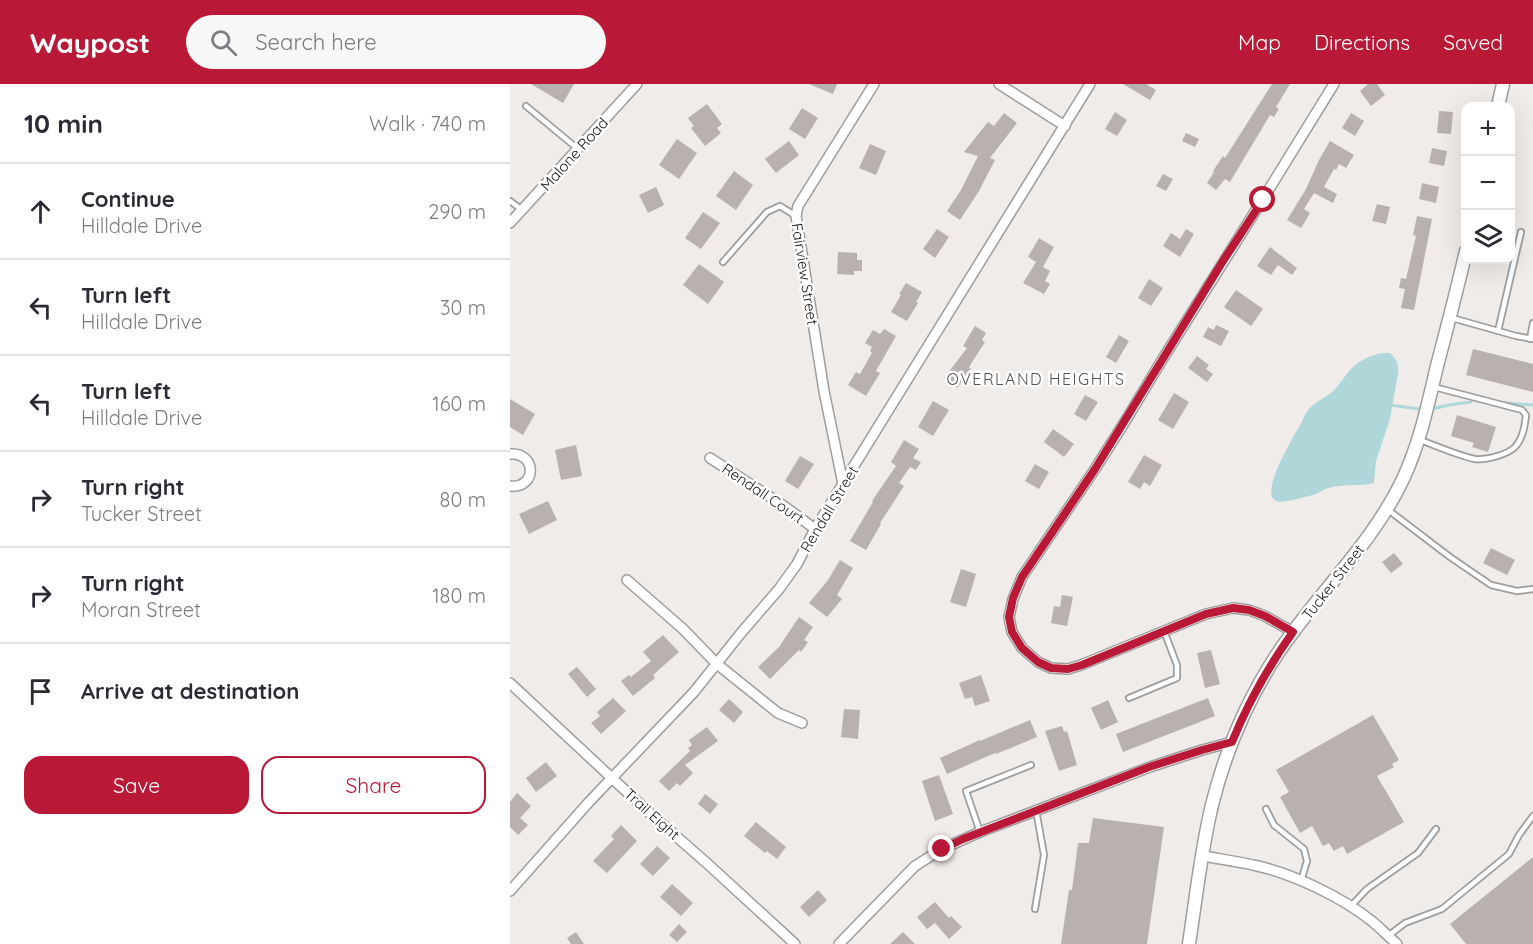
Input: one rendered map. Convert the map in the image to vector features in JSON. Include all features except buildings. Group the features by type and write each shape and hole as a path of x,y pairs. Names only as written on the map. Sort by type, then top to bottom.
{"street":[{"name":"Malone Road","path":"510,223 637,84"},
{"name":"Fairview Street","path":"843,484 824,391 796,216 798,206 874,84"},
{"path":"999,84 1065,126"},
{"name":"Rendall Street","path":"510,891 612,778 694,692 797,564 815,529 1090,84"},
{"path":"1293,632 1265,616 1249,610 1233,608 1206,614 1068,669 1051,668 1038,662 1022,648 1012,632 1009,617 1013,598 1022,577 1114,440 1334,84"},
{"path":"1499,102 1503,84"},
{"name":"Tucker Street","path":"1189,944 1212,804 1240,721 1278,654 1368,537 1387,509 1403,479 1418,440 1463,264"},
{"path":"510,454 521,455 531,468 530,476 524,483 510,486"},
{"name":"Rendall Court","path":"710,458 815,529"},
{"path":"627,580 683,629 717,664 778,713 802,723"},
{"name":"Trail Eight","path":"510,683 795,944"},
{"path":"842,943 915,867 942,849 980,832 1149,767 1232,742"},
{"path":"1203,856 1283,873 1318,888 1351,906 1372,921 1397,944"}],"lane":[{"path":"525,106 578,149"},
{"path":"510,201 522,210"},
{"path":"723,262 767,212 780,206 796,216"},
{"path":"1498,331 1521,232"},
{"path":"1449,317 1532,339 1533,323"},
{"path":"1418,440 1474,459 1485,459 1501,455 1516,446 1525,428 1526,415 1522,410 1432,387"},
{"path":"1387,509 1491,585 1517,591 1533,589"},
{"path":"1129,698 1177,678 1176,665 1164,631"},
{"path":"980,832 966,791 1031,765"},
{"path":"1266,809 1274,825 1304,849 1307,861 1301,881"},
{"path":"1035,909 1044,855 1036,810"},
{"path":"1388,936 1405,923 1442,909 1509,854 1533,816"},
{"path":"1351,906 1367,888 1418,853 1436,829"}],"water":[{"path":"1390,353 1397,362 1398,373 1390,419 1376,461 1374,483 1335,487 1302,498 1276,501 1272,496 1274,477 1307,411 1335,390 1358,363 1373,355"}],"waterway":[{"path":"1432,409 1471,402"},
{"path":"1506,403 1533,405"},
{"path":"1390,405 1419,409"}],"district":[{"name":"OVERLAND HEIGHTS","path":"1036,379"}],"route":[{"path":"942,849 1149,767 1232,742 1259,684 1293,632 1265,616 1249,610 1233,608 1206,614 1068,669 1051,668 1038,662 1022,648 1012,632 1009,617 1013,598 1022,577 1095,469 1263,200"}]}
